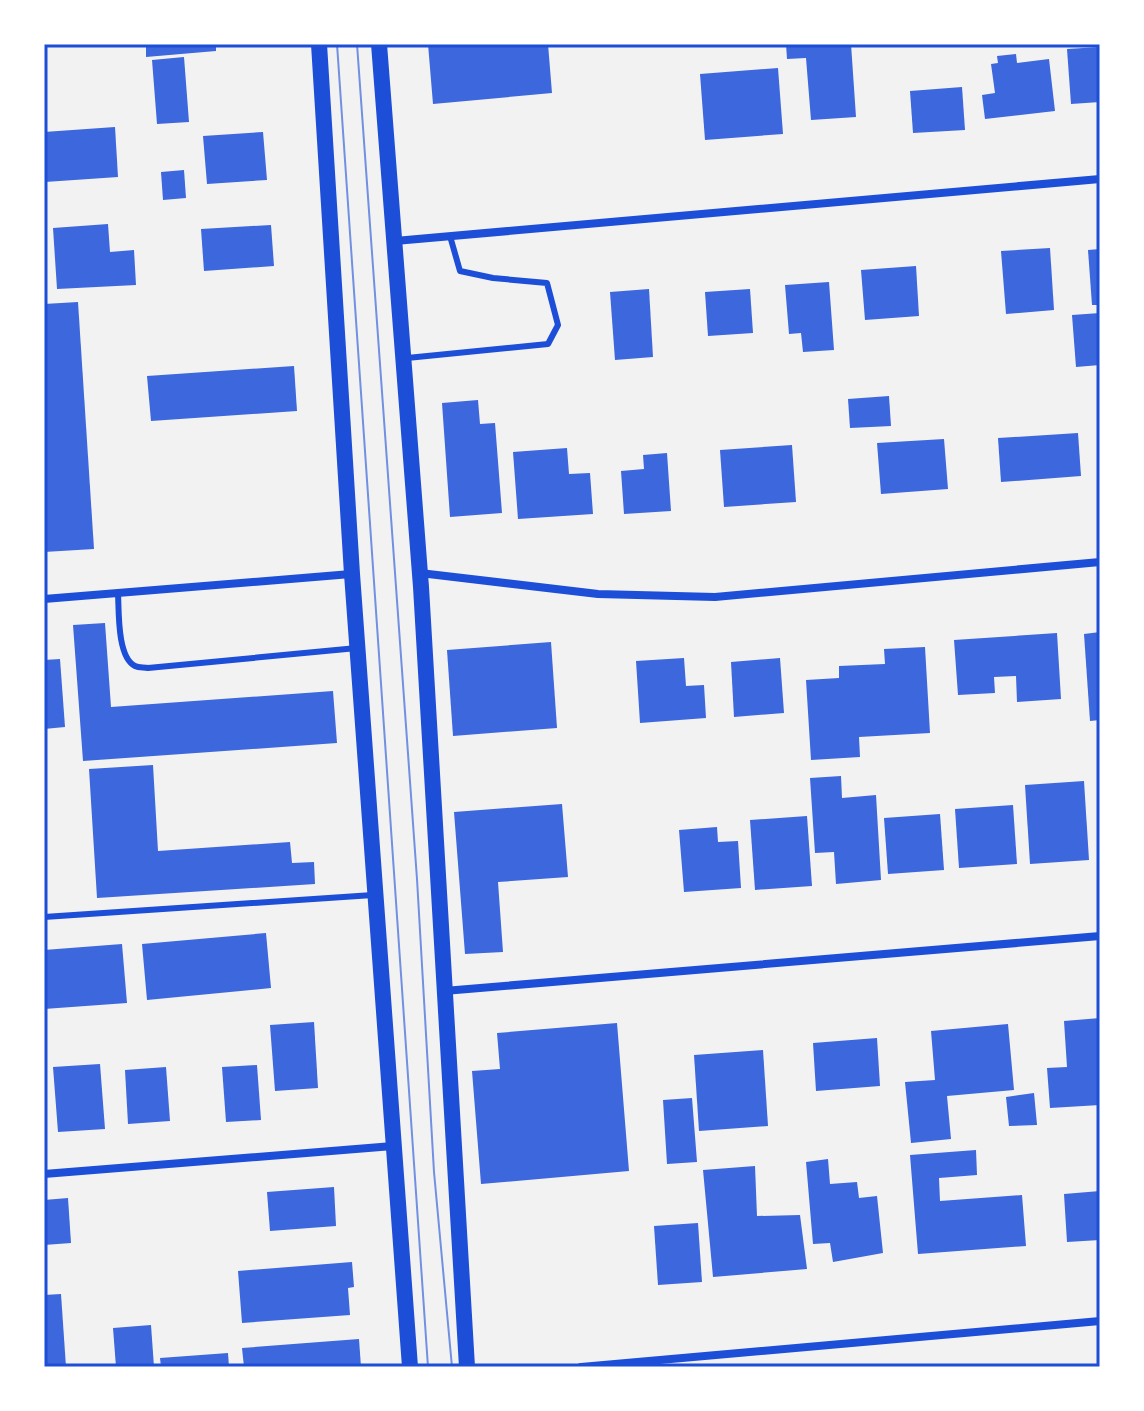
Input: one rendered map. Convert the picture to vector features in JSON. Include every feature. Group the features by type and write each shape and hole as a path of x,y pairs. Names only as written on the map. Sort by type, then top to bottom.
{"main road":[{"path":"319,44 352,574 410,1367"},
{"path":"379,44 419,573 467,1367"}],"street":[{"path":"395,241 1100,179"},
{"path":"419,573 598,594 715,597 1100,562"},
{"path":"44,599 352,574"},
{"path":"443,991 1100,936"},
{"path":"44,1174 393,1146"},
{"path":"581,1367 1100,1321"}],"lane":[{"path":"403,359 548,344 558,325 547,283 493,278 460,271 450,236"},
{"path":"118,593 122,646 134,665 148,668 358,648"},
{"path":"44,917 376,895"}],"building":[{"path":"146,44 216,44 216,51 146,57"},
{"path":"428,44 548,44 552,93 433,104"},
{"path":"786,44 851,44 856,117 811,120 806,58 787,59"},
{"path":"1100,47 1100,102 1071,104 1067,49"},
{"path":"1016,54 1017,63 1049,59 1055,111 985,119 982,95 995,93 991,64 998,63 997,56"},
{"path":"184,57 189,122 157,124 152,60"},
{"path":"778,68 783,134 705,140 700,74"},
{"path":"962,87 965,130 913,133 910,91"},
{"path":"115,127 118,177 45,182 44,132"},
{"path":"263,132 267,180 207,184 203,136"},
{"path":"184,170 186,198 163,200 161,172"},
{"path":"108,224 110,252 134,250 136,285 57,289 53,228"},
{"path":"271,225 274,266 204,271 201,229"},
{"path":"1050,248 1054,310 1006,314 1001,251"},
{"path":"1100,249 1100,305 1092,305 1088,250"},
{"path":"916,266 919,316 865,320 861,270"},
{"path":"829,282 834,350 803,352 801,333 789,334 785,285"},
{"path":"649,289 653,357 615,360 610,292"},
{"path":"750,289 753,333 708,336 705,292"},
{"path":"78,302 94,549 44,552 44,304"},
{"path":"1100,313 1100,365 1076,367 1072,315"},
{"path":"294,366 297,411 151,421 147,376"},
{"path":"889,396 891,426 850,428 848,399"},
{"path":"478,400 480,424 495,423 502,513 450,517 442,403"},
{"path":"1078,433 1081,476 1001,482 998,438"},
{"path":"944,439 948,489 881,494 877,443"},
{"path":"792,445 796,502 724,507 720,450"},
{"path":"567,448 569,474 590,473 593,514 518,519 513,452"},
{"path":"667,453 671,511 624,514 621,471 644,469 643,455"},
{"path":"105,623 111,707 333,691 337,743 83,761 73,625"},
{"path":"1100,632 1100,720 1090,721 1084,634"},
{"path":"1057,633 1061,699 1017,702 1016,676 994,677 995,693 958,695 954,640"},
{"path":"551,642 557,728 453,736 447,650"},
{"path":"925,647 930,733 859,737 860,757 811,760 806,680 839,678 839,666 885,664 884,649"},
{"path":"684,658 686,686 704,685 706,718 640,723 636,661"},
{"path":"780,658 784,713 734,717 731,662"},
{"path":"60,659 65,727 44,729 44,660"},
{"path":"153,765 158,851 290,842 292,863 314,862 315,884 97,898 89,769"},
{"path":"841,776 842,798 876,795 881,880 836,884 834,852 815,853 810,778"},
{"path":"1084,781 1089,860 1030,864 1025,785"},
{"path":"562,804 568,877 498,882 503,952 465,954 454,812"},
{"path":"1013,805 1017,864 959,868 955,809"},
{"path":"940,814 944,870 888,874 884,818"},
{"path":"807,816 812,886 755,890 750,820"},
{"path":"717,827 718,842 738,841 741,888 684,892 679,830"},
{"path":"266,933 271,988 147,1000 142,944"},
{"path":"122,944 127,1003 44,1009 44,950"},
{"path":"1100,1018 1100,1105 1050,1108 1047,1068 1067,1067 1064,1021"},
{"path":"314,1022 318,1088 275,1091 270,1025"},
{"path":"617,1023 629,1171 481,1184 472,1071 500,1069 497,1033"},
{"path":"1008,1024 1014,1090 947,1096 951,1139 911,1143 905,1082 935,1080 931,1031"},
{"path":"877,1038 880,1086 816,1091 813,1043"},
{"path":"763,1050 768,1126 699,1131 694,1055"},
{"path":"100,1064 105,1129 58,1132 53,1067"},
{"path":"257,1065 261,1120 226,1122 222,1067"},
{"path":"166,1067 170,1121 128,1124 125,1070"},
{"path":"1034,1093 1037,1125 1009,1126 1006,1097"},
{"path":"692,1098 697,1162 667,1164 663,1100"},
{"path":"976,1150 977,1175 939,1178 940,1201 1022,1195 1026,1246 918,1254 910,1155"},
{"path":"828,1159 830,1184 857,1182 859,1198 877,1196 883,1253 833,1262 830,1243 813,1244 806,1162"},
{"path":"755,1166 757,1216 800,1215 807,1269 713,1277 703,1170"},
{"path":"334,1187 336,1226 270,1231 267,1192"},
{"path":"1100,1191 1100,1240 1067,1242 1064,1194"},
{"path":"68,1198 71,1243 44,1245 44,1200"},
{"path":"698,1223 702,1282 658,1285 654,1226"},
{"path":"352,1262 354,1287 348,1288 350,1315 242,1323 238,1271"},
{"path":"61,1294 66,1367 44,1367 44,1295"},
{"path":"151,1325 154,1367 116,1367 113,1328"},
{"path":"359,1339 361,1367 244,1367 242,1348"},
{"path":"228,1353 229,1367 161,1367 160,1358"}],"tram line":[{"path":"337,44 428,1367"},
{"path":"357,44 417,879 434,1172 452,1367"}]}
